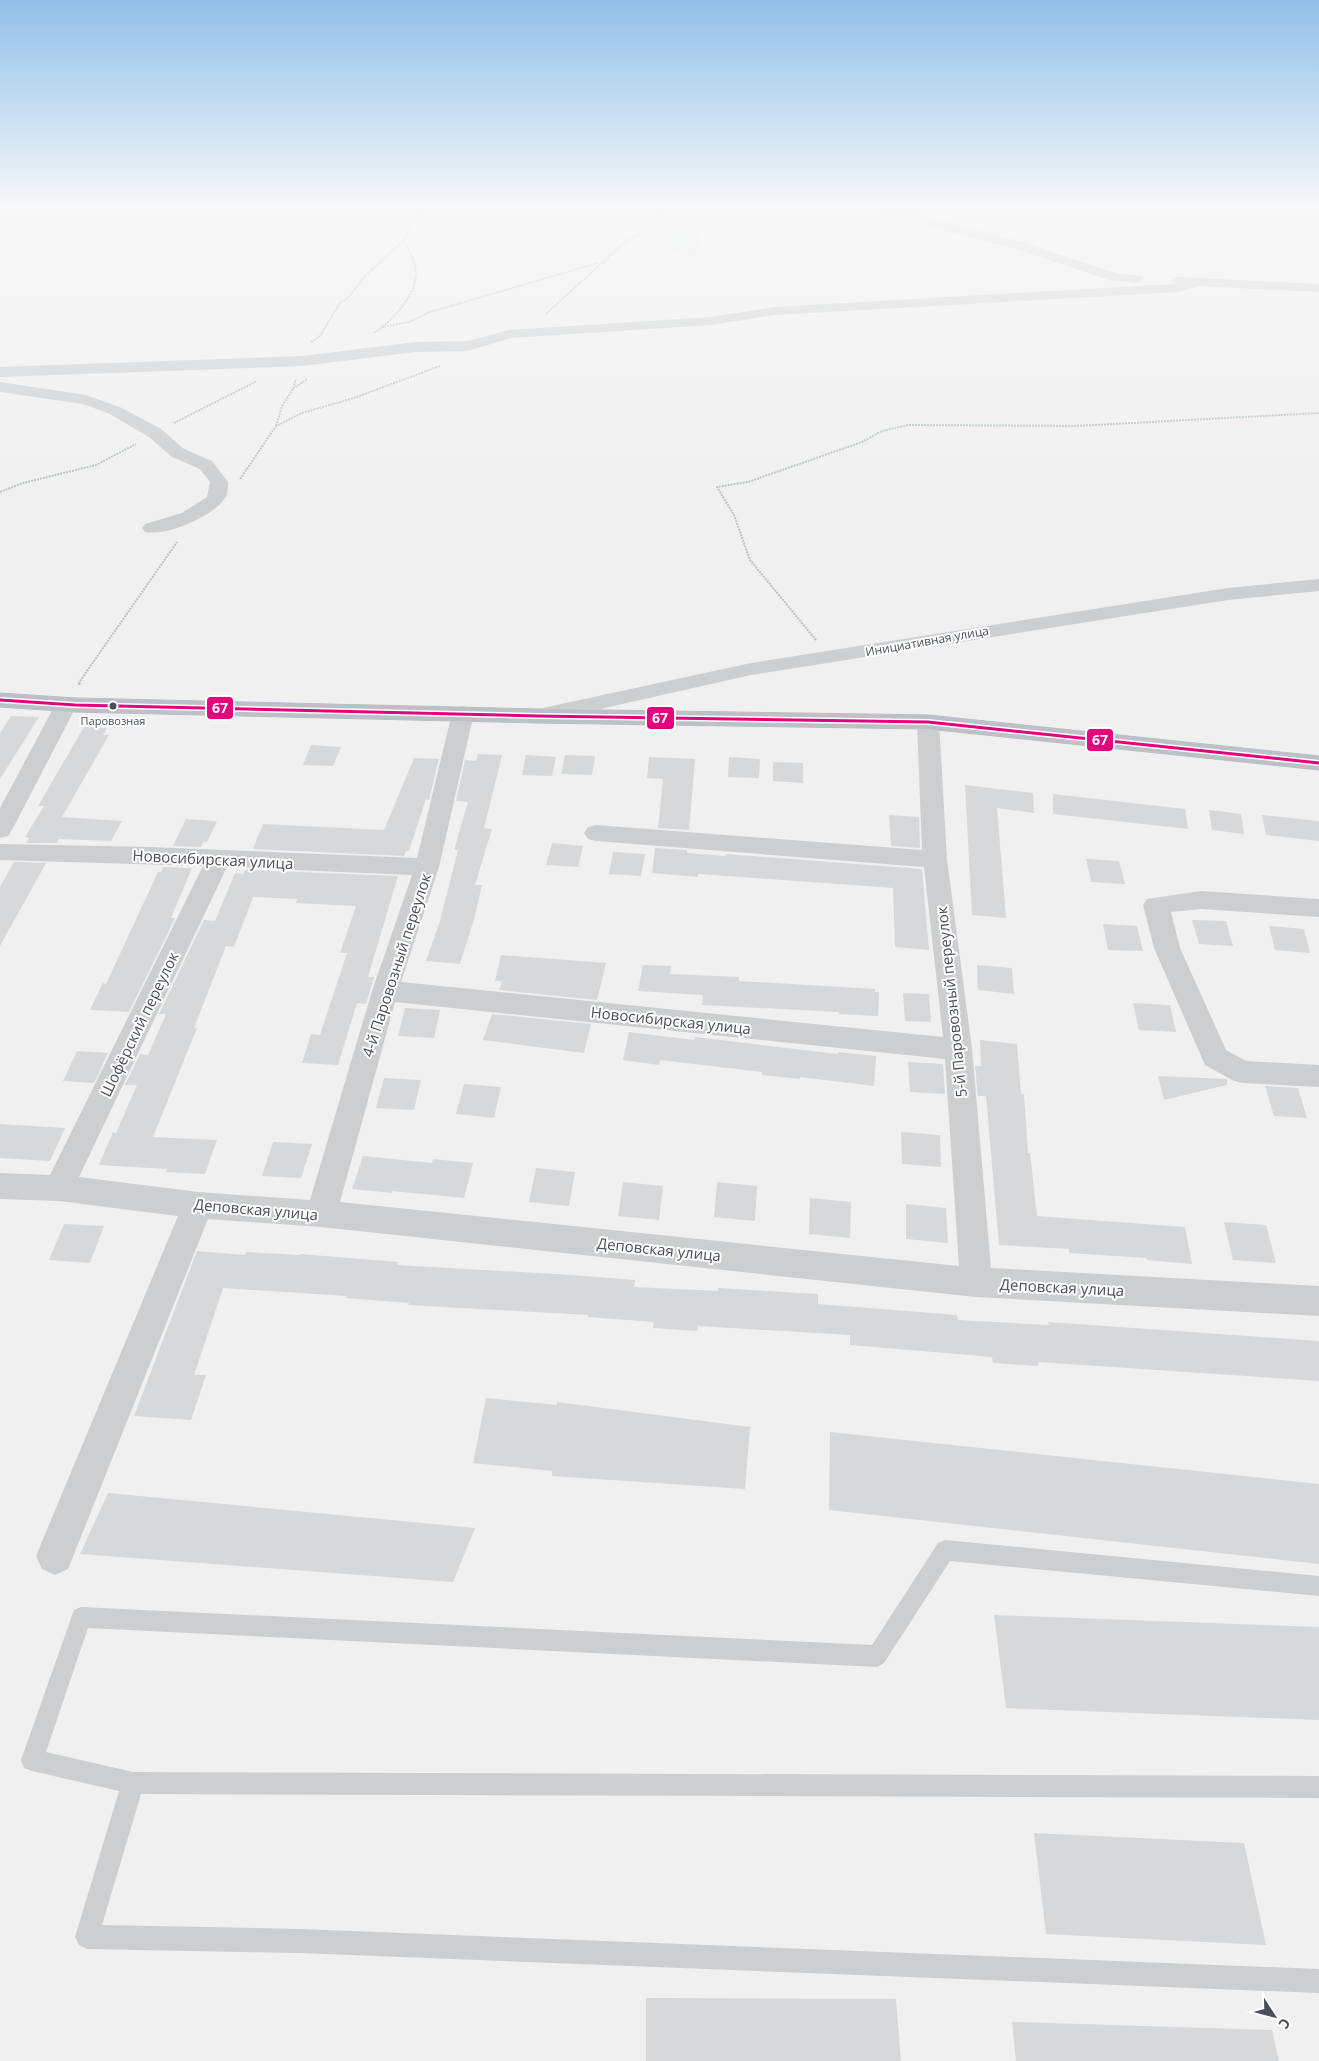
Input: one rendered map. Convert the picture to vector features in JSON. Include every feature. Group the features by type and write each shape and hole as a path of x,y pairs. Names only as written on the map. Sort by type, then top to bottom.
{"highway":[{"path":"0,700 70,705 538,716 928,722 1319,763"}],"street":[{"path":"0,372 302,361 415,346 468,346 509,334 711,321 774,310 898,304"},
{"path":"0,387 86,400 116,411 155,433 178,453 206,465 219,482 218,494 207,506 192,515 151,528"},
{"name":"Инициативная улица","path":"538,716 751,669 1228,594 1319,585"},
{"path":"0,830 70,705"},
{"name":"4-й Паровозный переулок","path":"321,1214 385,991 427,867 463,714"},
{"name":"5-й Паровозный переулок","path":"928,722 935,858 958,1049 976,1282"},
{"path":"596,833 935,858"},
{"name":"Новосибирская улица","path":"0,852 150,855 427,867"},
{"name":"Шофёрский переулок","path":"60,1188 218,859"},
{"path":"1319,908 1201,900 1156,905 1167,948 1215,1058 1242,1072 1319,1076"},
{"name":"Новосибирская улица","path":"385,991 958,1049"},
{"name":"Деповская улица","path":"0,1186 60,1188 198,1205 321,1214 976,1282 1319,1301"},
{"path":"55,1556 198,1205"}],"lane":[{"path":"1319,1586 945,1550 877,1656 81,1617 32,1760 133,1783 1319,1787"},
{"path":"133,1783 87,1937 300,1941 1319,1981"}],"path":[{"path":"238,481 276,426 282,406 293,389 305,347 320,336 339,304"},
{"path":"293,389 382,327 403,304"},
{"path":"382,327 410,322 430,312 457,304"},
{"path":"509,334 540,320 556,304"},
{"path":"276,426 302,413 354,398 440,366"},
{"path":"830,657 750,560 734,515 717,488 748,482 862,442 882,431 908,424 1076,426 1319,413"},
{"path":"70,705 80,680 182,535"}],"building":[{"path":"11,716 39,717 0,779 0,733"},
{"path":"84,727 107,728 103,735 109,735 62,817 122,821 111,841 59,839 57,843 26,843 29,838 25,837 44,806 38,806"},
{"path":"311,745 341,747 333,766 303,765"},
{"path":"478,754 502,755 484,828 492,829 475,885 482,885 474,919 460,964 426,961 440,921 458,850 454,850 468,802 456,801 465,760 476,761"},
{"path":"526,755 556,757 552,776 522,775"},
{"path":"565,755 595,756 592,775 561,774"},
{"path":"649,757 695,759 689,830 658,828 663,779 647,778"},
{"path":"729,757 760,759 759,778 728,777"},
{"path":"414,758 439,759 429,800 426,799 409,851 406,851 404,856 253,849 263,824 384,830"},
{"path":"773,762 803,763 803,783 773,781"},
{"path":"965,785 1033,793 1034,813 997,808 1006,918 972,915"},
{"path":"1053,794 1185,809 1188,829 1053,814"},
{"path":"1209,810 1241,814 1244,834 1212,830"},
{"path":"889,815 919,817 920,848 891,846"},
{"path":"1262,815 1319,821 1319,841 1266,835"},
{"path":"186,819 217,821 207,842 203,842 201,847 173,846"},
{"path":"552,843 583,846 578,867 546,865"},
{"path":"655,848 687,850 687,853 725,856 726,854 922,869 929,950 895,947 893,888 698,874 698,877 652,873"},
{"path":"613,852 645,854 641,876 609,874"},
{"path":"1086,859 1119,861 1125,884 1091,882"},
{"path":"14,862 46,863 0,946 0,887"},
{"path":"163,867 192,868 171,918 175,918 129,1012 90,1010 103,983 106,984 158,872 161,872"},
{"path":"245,870 398,876 368,977 374,977 366,1004 357,1003 338,1065 302,1063 311,1034 320,1035 347,953 340,953 356,906 296,903 297,899 253,897 234,947 226,946 194,1028 197,1028 153,1137 217,1140 205,1174 166,1172 167,1169 99,1165 113,1132 116,1133 137,1085 125,1085 140,1054 148,1055 166,1014 159,1014 204,920 215,921 235,873 243,874"},
{"path":"1192,920 1226,921 1233,946 1199,944"},
{"path":"1103,924 1137,926 1143,951 1108,950"},
{"path":"1269,926 1304,929 1310,953 1275,950"},
{"path":"501,955 606,963 597,1000 499,990 502,981 495,981"},
{"path":"643,965 671,966 670,974 739,977 739,981 875,989 875,992 879,992 878,1016 839,1014 839,1012 702,1005 703,995 638,991"},
{"path":"977,965 1012,968 1014,994 978,990"},
{"path":"903,993 929,994 931,1022 905,1021"},
{"path":"1133,1003 1170,1005 1176,1032 1139,1030"},
{"path":"405,1008 440,1010 434,1038 398,1036"},
{"path":"492,1014 591,1024 584,1053 483,1040"},
{"path":"629,1032 694,1040 695,1037 838,1054 838,1052 876,1056 874,1086 800,1077 800,1079 762,1075 762,1072 660,1060 659,1065 623,1060"},
{"path":"980,1040 1017,1044 1021,1094 1024,1094 1028,1153 1030,1153 1037,1216 1185,1227 1192,1264 1147,1260 1147,1258 1069,1253 1069,1249 999,1245 986,1096 978,1096 975,1066 981,1066"},
{"path":"77,1051 108,1053 94,1083 63,1081"},
{"path":"908,1062 943,1064 945,1094 910,1092"},
{"path":"1158,1076 1227,1079 1227,1085 1164,1100"},
{"path":"384,1078 421,1080 414,1110 376,1108"},
{"path":"464,1084 501,1087 494,1118 456,1114"},
{"path":"1265,1086 1298,1088 1307,1118 1274,1116"},
{"path":"0,1124 65,1128 50,1161 0,1158"},
{"path":"901,1132 940,1135 941,1167 902,1164"},
{"path":"273,1142 312,1144 301,1178 262,1176"},
{"path":"363,1156 432,1163 433,1159 473,1163 464,1198 352,1189"},
{"path":"536,1168 575,1172 569,1206 529,1202"},
{"path":"623,1182 663,1186 659,1220 618,1216"},
{"path":"717,1182 757,1186 755,1221 714,1217"},
{"path":"810,1198 851,1202 850,1238 809,1234"},
{"path":"906,1204 946,1208 948,1243 906,1239"},
{"path":"1224,1222 1266,1225 1276,1263 1233,1260"},
{"path":"64,1224 104,1226 90,1263 49,1260"},
{"path":"197,1251 245,1255 246,1252 300,1254 398,1262 397,1265 635,1280 634,1287 718,1291 718,1288 818,1294 818,1304 957,1315 958,1320 1049,1325 1048,1322 1319,1341 1319,1381 1038,1362 1038,1366 993,1363 992,1357 850,1345 850,1335 698,1326 697,1331 653,1328 654,1322 588,1317 588,1315 408,1305 409,1303 346,1298 347,1296 223,1288 194,1375 206,1375 191,1420 134,1416"},
{"path":"486,1398 557,1405 557,1402 750,1427 745,1489 552,1476 552,1471 473,1463"},
{"path":"830,1432 1319,1484 1319,1564 829,1510"},
{"path":"108,1493 475,1528 453,1582 80,1554"},
{"path":"994,1615 1319,1627 1319,1720 1006,1708"},
{"path":"1034,1833 1244,1843 1266,1945 1046,1934"},
{"path":"646,1998 896,1999 901,2061 646,2061"},
{"path":"1012,2022 1272,2030 1279,2061 1016,2061"}],"transit line":[{"name":"67","path":"0,700 75,705 538,716 928,722 1319,763"}],"place":[{"name":"Паровозная","path":"113,706"}]}
